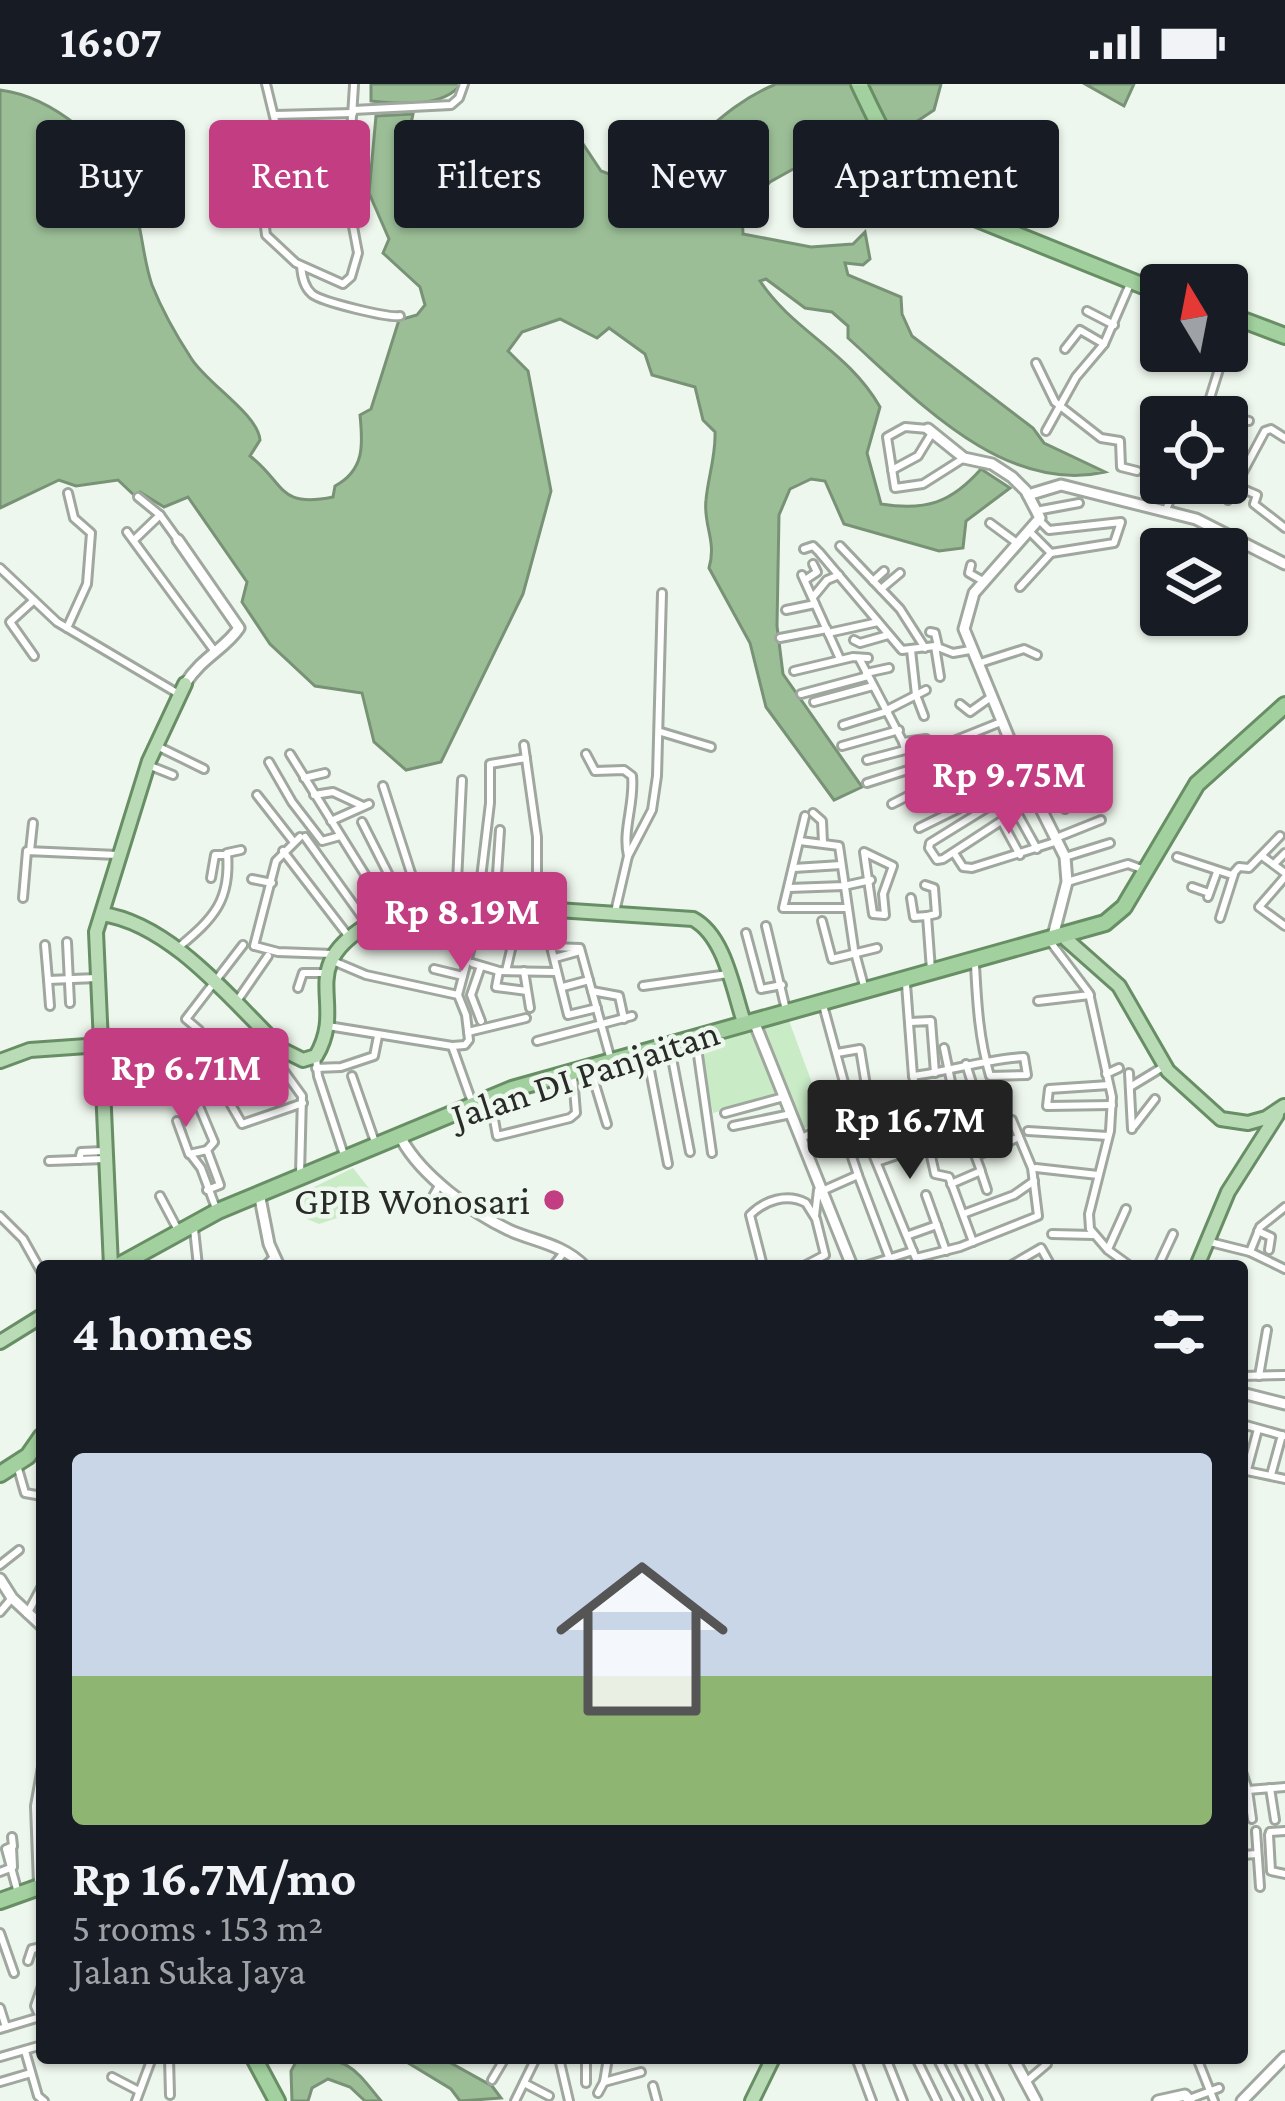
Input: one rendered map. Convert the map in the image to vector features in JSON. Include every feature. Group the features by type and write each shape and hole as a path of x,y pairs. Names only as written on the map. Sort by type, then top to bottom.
{"highway":[{"path":"859,84 898,158 917,184 944,205 1140,285"},
{"path":"1248,321 1285,336"},
{"path":"1062,940 1120,920 1171,832 1208,781 1285,709"},
{"name":"Jalan DI Panjaitan","path":"884,986 1062,940"},
{"name":"Jalan DI Panjaitan","path":"138,1260 217,1212 473,1105 786,1010 1062,940"},
{"name":"Jalan DI Panjaitan","path":"187,1231 491,1103 611,1060 865,991"},
{"path":"113,1249 128,1260"},
{"path":"0,1474 17,1465 36,1443"},
{"path":"0,1901 36,1887"},
{"path":"257,2064 277,2101"}],"main road":[{"path":"112,1260 96,932 148,765 182,689"},
{"path":"102,914 150,927 283,1050 303,1060 316,1062 325,1025 330,962 349,937 386,912 420,901 682,916 698,921 710,933 749,1023"},
{"path":"1062,940 1138,1009 1173,1069 1224,1115 1256,1117 1285,1095"},
{"path":"1138,1009 1164,1066 1221,1119 1260,1126"},
{"path":"0,1061 30,1050 101,1045"},
{"path":"1200,1260 1260,1126 1284,1105"},
{"path":"112,1221 112,1260"},
{"path":"0,1342 36,1320"},
{"path":"752,2101 770,2064"}],"street":[{"path":"266,84 274,115 263,226 272,244 301,266 343,284 354,271 358,249 347,195 354,85"},
{"path":"274,115 452,105 464,84"},
{"path":"301,266 307,289 316,297 383,318 400,316"},
{"path":"1046,431 1076,377 1104,344 1131,282"},
{"path":"1087,311 1114,325"},
{"path":"1065,349 1080,330 1104,344"},
{"path":"1036,363 1054,400 1101,438 1120,442 1121,467 1137,471"},
{"path":"964,458 923,484 895,488 887,437 905,427 930,430 964,458 992,464 1019,483 1049,530 1121,522 1114,543 1052,553 1020,586"},
{"path":"1248,461 1268,429 1285,438"},
{"path":"892,470 918,455 930,430"},
{"path":"1028,495 1061,485 1204,522 1285,564"},
{"path":"1248,491 1257,495 1254,504 1285,528"},
{"path":"67,628 87,584 91,533 74,518 68,494"},
{"path":"0,568 67,628 182,689 213,650 236,635 239,626 160,515 138,497"},
{"path":"1079,503 1038,516 982,581 964,618 970,650 1025,779 1065,857 1062,940 1090,995 1112,1105 1089,1220 1093,1235 1122,1260"},
{"path":"1166,512 1169,504"},
{"path":"134,540 160,515"},
{"path":"990,523 1017,543"},
{"path":"1029,530 1052,553"},
{"path":"127,532 213,650"},
{"path":"804,549 813,546 906,650 924,716"},
{"path":"840,546 912,625 925,648"},
{"path":"813,564 818,572 804,578 840,659"},
{"path":"971,565 969,573 982,581"},
{"path":"873,580 884,571"},
{"path":"881,589 900,573"},
{"path":"787,610 814,600 827,580 839,574"},
{"path":"615,912 628,856 652,811 661,732 662,593"},
{"path":"33,601 10,622 34,656"},
{"path":"780,638 878,622"},
{"path":"930,632 937,646 940,677"},
{"path":"854,640 860,643 889,635"},
{"path":"906,650 937,646 953,652 970,650"},
{"path":"976,664 1024,650 1037,655"},
{"path":"794,671 863,658 867,675 903,742 903,750 868,760"},
{"path":"801,694 889,668"},
{"path":"814,702 873,686"},
{"path":"843,725 888,711 926,690"},
{"path":"959,704 970,712 991,697"},
{"path":"931,750 1001,722"},
{"path":"842,746 899,730"},
{"path":"661,732 711,747"},
{"path":"892,804 941,780 926,739 903,742"},
{"path":"942,774 1012,744"},
{"path":"524,745 542,907 568,1015 612,995"},
{"path":"156,746 204,769"},
{"path":"290,754 386,912"},
{"path":"586,754 595,771 623,770 633,778 625,840 628,856"},
{"path":"485,904 490,764 526,758"},
{"path":"867,782 936,761"},
{"path":"269,762 322,841 340,836"},
{"path":"919,828 1051,764 1065,807 1088,793"},
{"path":"148,765 173,775"},
{"path":"304,778 325,773"},
{"path":"1015,812 937,860 929,844 1025,779"},
{"path":"456,902 462,780"},
{"path":"383,786 420,901"},
{"path":"314,796 333,792 366,805 331,821"},
{"path":"1007,794 1037,849"},
{"path":"257,795 299,838 386,912"},
{"path":"967,802 976,814"},
{"path":"783,908 809,815 822,821 823,843"},
{"path":"953,852 967,868 1037,849 1101,820"},
{"path":"362,822 386,912"},
{"path":"1001,822 1020,855"},
{"path":"30,851 33,823"},
{"path":"325,1025 452,1046 468,1043 458,995 485,904 500,830"},
{"path":"1220,918 1239,867 1249,868 1280,836"},
{"path":"199,1030 186,1019 248,945 275,864 299,838"},
{"path":"800,841 838,845 865,991"},
{"path":"1065,857 1110,843"},
{"path":"211,878 216,854 241,850"},
{"path":"22,898 26,853 30,851 117,855"},
{"path":"283,851 349,937"},
{"path":"866,851 892,865 885,886 887,914 875,916 866,851"},
{"path":"1274,864 1285,853"},
{"path":"176,949 215,913 230,877 226,855"},
{"path":"1262,856 1285,875 1260,909 1285,926"},
{"path":"1177,857 1234,874"},
{"path":"1066,882 1130,864 1139,868"},
{"path":"794,868 841,865"},
{"path":"1192,887 1209,895 1217,872"},
{"path":"252,880 272,883"},
{"path":"789,888 867,881 885,886"},
{"path":"911,898 914,916 936,914 934,890 925,885"},
{"path":"1273,890 1285,899"},
{"path":"773,909 848,908"},
{"path":"927,916 931,972"},
{"path":"822,921 830,958 877,948"},
{"path":"766,926 786,1010"},
{"path":"746,933 761,989 782,985"},
{"path":"500,940 576,945 611,1060"},
{"path":"513,940 495,987 527,991"},
{"path":"67,943 70,1004"},
{"path":"45,945 50,1006"},
{"path":"248,945 458,995"},
{"path":"555,958 581,951"},
{"path":"235,1004 268,956"},
{"path":"298,988 303,973 330,962"},
{"path":"482,1021 471,995 476,965 503,971 558,972"},
{"path":"913,1076 985,1059 1024,1057 1027,1076 992,1078 985,1059 975,965"},
{"path":"434,969 463,976"},
{"path":"468,1032 528,1013 524,971"},
{"path":"643,986 728,974"},
{"path":"48,980 97,978"},
{"path":"562,987 589,980"},
{"path":"906,984 913,1076 934,1174 948,1176 974,1242"},
{"path":"537,1041 628,1017 619,996 592,991"},
{"path":"1038,1001 1090,995"},
{"path":"824,1005 855,1115 916,1258"},
{"path":"909,1022 930,1019 935,1073"},
{"path":"749,1023 850,1260"},
{"path":"345,1158 316,1062 346,1066 374,1056 378,1035"},
{"path":"695,1041 712,1153"},
{"path":"101,1045 132,1043 183,1057"},
{"path":"452,1046 473,1105"},
{"path":"670,1048 690,1152"},
{"path":"944,1048 956,1105 987,1190"},
{"path":"801,1138 870,1110 860,1049 837,1053"},
{"path":"283,1050 281,1067 298,1087 303,1103 300,1177"},
{"path":"166,1075 167,1052"},
{"path":"647,1055 668,1164"},
{"path":"251,1073 258,1056"},
{"path":"102,1061 130,1064"},
{"path":"966,1064 986,1125"},
{"path":"1130,1087 1164,1066"},
{"path":"170,1096 207,1077 218,1080 260,1067"},
{"path":"1106,1074 1119,1068"},
{"path":"590,1069 607,1124"},
{"path":"133,1078 139,1084 183,1072 214,1142 191,1155"},
{"path":"1129,1073 1132,1129 1155,1099"},
{"path":"352,1076 376,1145"},
{"path":"491,1103 496,1136 570,1118 576,1113 573,1076"},
{"path":"218,1080 242,1124 303,1103"},
{"path":"1109,1085 1047,1089 1047,1106 1112,1105"},
{"path":"725,1113 784,1097"},
{"path":"1132,1100 1144,1110"},
{"path":"920,1113 956,1105"},
{"path":"733,1126 791,1114"},
{"path":"877,1162 1010,1118 1034,1181 1038,1216 946,1250 881,1260"},
{"path":"177,1121 217,1212"},
{"path":"1028,1131 1108,1136"},
{"path":"976,1156 1019,1137"},
{"path":"402,1140 416,1164 501,1226 566,1251 577,1260"},
{"path":"207,1150 220,1184 207,1190"},
{"path":"850,1151 889,1257"},
{"path":"82,1174 81,1152 109,1155"},
{"path":"49,1161 81,1160"},
{"path":"1036,1168 1099,1175"},
{"path":"952,1184 981,1172"},
{"path":"823,1190 858,1175"},
{"path":"814,1260 825,1254 815,1216 817,1176"},
{"path":"963,1214 1018,1193 1034,1181"},
{"path":"428,1205 440,1184"},
{"path":"926,1195 946,1250"},
{"path":"160,1196 187,1231 196,1260"},
{"path":"260,1198 276,1260"},
{"path":"761,1260 749,1217 756,1208 777,1199 796,1199 806,1203 815,1216"},
{"path":"1250,1252 1258,1231 1285,1207"},
{"path":"1108,1250 1126,1209"},
{"path":"0,1216 36,1264"},
{"path":"909,1235 937,1225"},
{"path":"0,1235 14,1230"},
{"path":"1258,1231 1271,1237 1269,1250"},
{"path":"1052,1234 1093,1235"},
{"path":"1161,1260 1173,1234"},
{"path":"1207,1242 1250,1252 1285,1270"},
{"path":"1020,1260 1041,1248 1048,1260"},
{"path":"558,1260 566,1251"},
{"path":"1259,1376 1267,1330"},
{"path":"1248,1376 1285,1375"},
{"path":"1248,1395 1285,1404"},
{"path":"1248,1426 1283,1435 1271,1475"},
{"path":"1248,1458 1258,1429"},
{"path":"17,1465 25,1493 36,1495"},
{"path":"1248,1471 1285,1479"},
{"path":"0,1564 19,1550"},
{"path":"0,1579 36,1621"},
{"path":"27,1613 36,1597"},
{"path":"0,1612 12,1598"},
{"path":"1252,1819 1249,1790 1285,1787"},
{"path":"1270,1788 1275,1820"},
{"path":"1256,1831 1260,1887"},
{"path":"1285,1831 1269,1833 1272,1874 1285,1874"},
{"path":"8,1846 18,1893"},
{"path":"1248,1855 1285,1852"},
{"path":"0,1872 12,1868"},
{"path":"1,1938 14,1973"},
{"path":"28,1961 36,1948"},
{"path":"1,2013 3,2028 36,2020"},
{"path":"0,2056 36,2047"},
{"path":"25,2050 37,2099"},
{"path":"1242,2101 1285,2057"},
{"path":"136,2101 149,2064"},
{"path":"169,2064 170,2095"},
{"path":"492,2080 501,2064"},
{"path":"515,2101 533,2064"},
{"path":"560,2064 569,2101"},
{"path":"586,2064 586,2083"},
{"path":"598,2093 607,2064"},
{"path":"858,2064 872,2101"},
{"path":"888,2064 903,2101"},
{"path":"922,2064 937,2101"},
{"path":"940,2064 959,2101"},
{"path":"960,2064 978,2101"},
{"path":"981,2064 999,2101"},
{"path":"1016,2064 1036,2101"},
{"path":"1024,2083 1047,2064"},
{"path":"1199,2064 1214,2101"},
{"path":"604,2082 641,2072"},
{"path":"0,2082 31,2073"},
{"path":"112,2078 137,2090"},
{"path":"524,2083 549,2096"},
{"path":"759,2085 765,2101"},
{"path":"653,2086 657,2101"},
{"path":"1161,2101 1185,2095 1190,2100 1219,2088"}],"shaded area":[{"path":"371,84 461,84 444,97 407,103 371,101"},
{"path":"776,84 941,84 934,110 919,120 793,120 793,169 769,183 769,120 719,120"},
{"path":"1085,84 1134,84 1124,106"},
{"path":"0,90 40,102 70,120 36,120 36,228 140,228 152,285 180,340 198,368 257,430 260,440 250,456 284,491 301,499 333,497 335,486 352,472 361,446 360,415 371,409 399,320 417,315 425,305 420,287 383,253 389,239 370,195 376,116 413,114 412,120 394,120 394,228 584,228 584,146 601,171 608,174 608,228 743,228 743,234 811,247 853,244 865,232 870,259 863,265 845,263 848,275 901,297 902,314 912,336 1033,428 1044,443 1105,472 1068,475 997,456 903,388 848,338 848,326 832,312 805,308 766,279 760,281 788,314 852,371 880,407 867,453 881,504 937,502 959,490 981,469 1010,488 966,521 963,548 939,551 844,524 825,481 811,479 790,489 779,515 777,626 783,674 862,787 834,800 766,707 750,643 709,568 706,509 715,432 703,420 695,387 652,375 645,354 609,328 597,338 560,319 522,332 508,351 528,371 551,491 523,594 441,762 406,770 374,742 362,693 315,686 270,644 242,602 247,582 188,497 164,507 140,492 135,496 118,480 76,486 59,480 0,508"},
{"path":"788,1018 825,1118 801,1130 758,1027"},
{"path":"752,1029 780,1095 713,1113 699,1043"},
{"path":"353,1168 371,1191 352,1213 319,1224 307,1219 302,1193"},
{"path":"295,2064 343,2064 381,2101 365,2101 350,2087 328,2079 312,2088 308,2101 292,2101"},
{"path":"410,2064 453,2064 492,2086 501,2098 460,2101 451,2089"}],"waterway":[{"path":"1248,1475 1285,1483"}],"place":[{"name":"GPIB Wonosari","path":"554,1200"}]}
